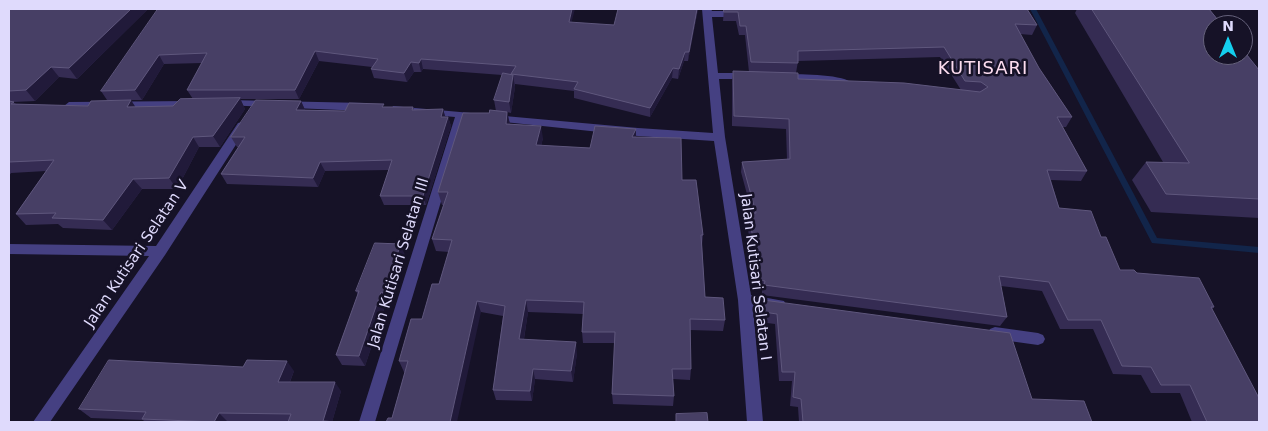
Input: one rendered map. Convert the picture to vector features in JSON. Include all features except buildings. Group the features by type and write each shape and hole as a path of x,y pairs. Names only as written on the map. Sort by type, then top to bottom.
{"street":[{"path":"707,11 751,14"},
{"name":"Jalan Kutisari Selatan I","path":"707,11 719,137 745,300 755,422"},
{"path":"713,76 815,78 858,83"},
{"path":"218,103 384,108 638,132 719,137"},
{"name":"Jalan Kutisari Selatan V","path":"41,422 160,251 257,103"},
{"path":"60,106 200,104"},
{"name":"Jalan Kutisari Selatan III","path":"367,422 462,114"},
{"path":"9,249 160,251"},
{"path":"745,300 794,307"},
{"path":"979,331 1038,339"}],"waterway":[{"path":"1033,9 1155,241 1259,250"}],"district":[{"name":"KUTISARI","path":"983,69"}]}
